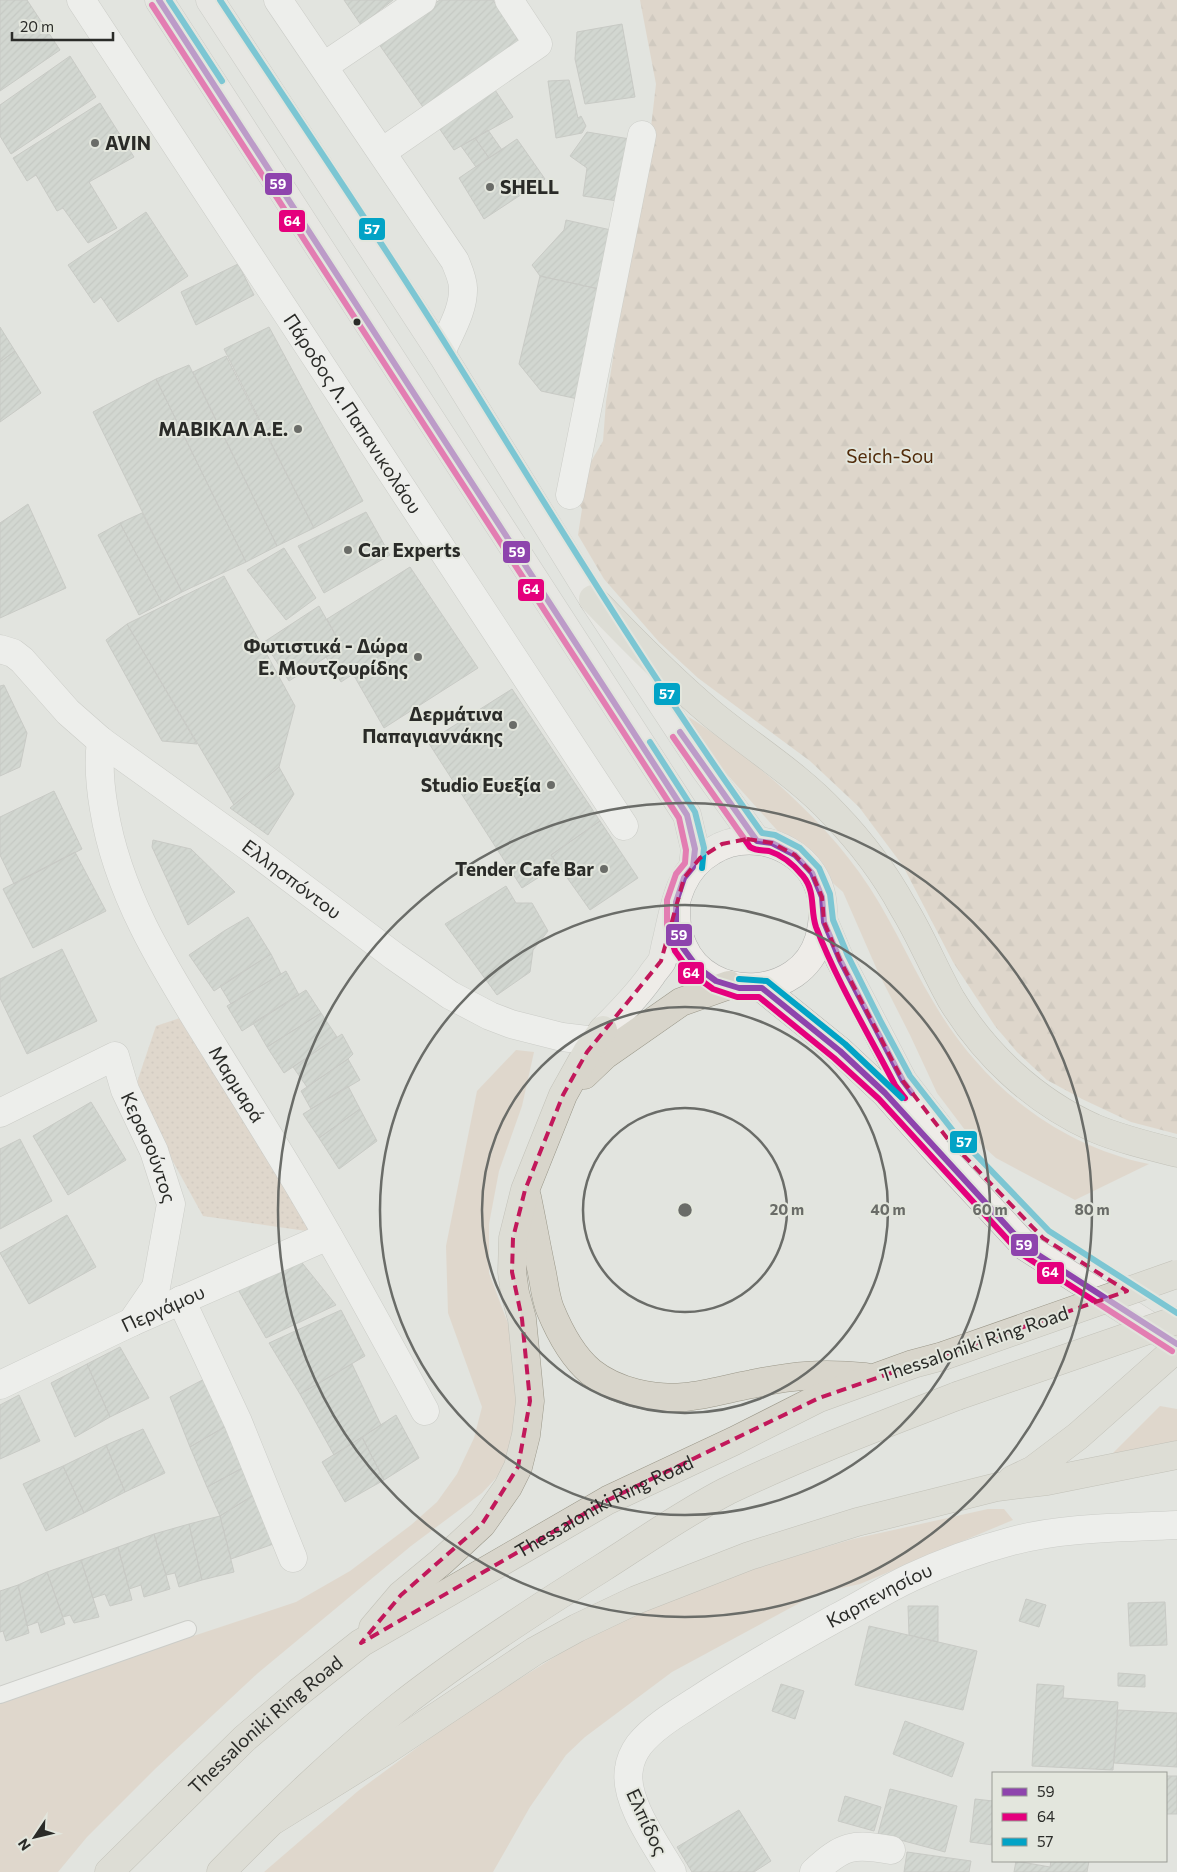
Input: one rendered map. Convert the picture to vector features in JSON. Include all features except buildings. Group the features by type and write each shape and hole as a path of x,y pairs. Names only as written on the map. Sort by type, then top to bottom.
{"highway":[{"path":"592,598 639,648 687,692 803,784 859,841 874,859 904,908 963,1018 1001,1064 1047,1102 1094,1128 1177,1153"},
{"path":"563,1095 605,1056 681,1002 728,985"},
{"path":"361,1643 401,1595 441,1562 482,1524 508,1488 518,1467 526,1435 530,1401 522,1318 512,1272 512,1238 526,1190 563,1095 587,1052 599,1036"},
{"path":"526,1190 546,1292 558,1327 572,1350 591,1372 609,1384 650,1396 684,1397 803,1375 830,1374 874,1378"},
{"name":"Thessaloniki Ring Road","path":"109,1872 244,1739 361,1643 608,1500 734,1441 819,1398 1177,1274"},
{"path":"221,1872 318,1777 400,1707 462,1660 579,1582 698,1507 726,1492 814,1452 957,1396 1177,1321"},
{"path":"997,1487 1033,1470 1054,1455 1177,1348"},
{"path":"274,1820 385,1751 536,1651 577,1628 628,1604 731,1562 857,1522 997,1487 1046,1481 1177,1455"}],"main road":[{"path":"160,0 687,815 695,849 693,866"},
{"path":"210,0 441,353 592,598 705,769 757,841"},
{"path":"599,1036 638,994 662,961 676,902 684,878 700,858 722,844 747,839 772,843 794,854 812,873 822,897 824,922 840,960 903,1081 947,1138 1043,1238 1177,1321"},
{"path":"676,902 676,926 683,948 697,967 716,981 739,988 762,988 785,980 803,966 817,946 824,922"},
{"path":"762,988 840,1051 886,1093 1026,1247 1177,1344"}],"street":[{"name":"Πάροδος Λ. Παπανικολάου","path":"81,0 624,826"},
{"path":"278,0 449,250 460,274 463,288 460,308 441,353"},
{"path":"324,66 422,0"},
{"path":"382,152 538,44 509,0"},
{"path":"570,495 642,135"},
{"name":"Ελλησπόντου","path":"11,654 68,712 101,741 450,995 490,1016 511,1024 562,1037 599,1036"},
{"name":"Μαρμαρά","path":"101,741 99,770 111,847 118,870 137,915 199,1024 328,1236 425,1411"},
{"name":"Κερασούντος","path":"0,1113 115,1056 125,1090 154,1151 172,1204 156,1287 132,1322"},
{"name":"Περγάμου","path":"0,1385 132,1322 328,1236"},
{"path":"181,1300 238,1422 293,1558"},
{"name":"Καρπενησίου","path":"628,1770 639,1744 664,1722 736,1674 912,1577 977,1552 1012,1541 1037,1536 1086,1529 1177,1525"},
{"name":"Ελπίδος","path":"628,1770 635,1804 672,1872"},
{"path":"814,1872 840,1851 854,1846 891,1850"}],"lane":[{"path":"0,1695 188,1629"}],"highlighted area":[{"path":"747,839 772,843 795,855 812,873 822,897 824,922 840,960 903,1081 947,1138 1043,1238 1127,1291 819,1398 608,1500 361,1643 401,1595 482,1524 518,1467 530,1401 522,1319 512,1272 513,1238 525,1190 563,1095 587,1052 661,961 684,878 700,858 722,844"}],"shaded area":[{"path":"689,717 736,750 781,787 803,807 842,850 880,904 934,1003 953,1032 974,1060 998,1085 1025,1107 1053,1126 1083,1142 1115,1155 1149,1164 1075,1200 996,1158 965,1130 937,1093 878,972 843,892 793,848 706,751 691,725"},
{"path":"189,1015 313,1232 203,1216 134,1091 156,1026"},
{"path":"516,1050 534,1052 522,1106 499,1171 489,1224 489,1273 509,1326 518,1410 505,1465 482,1493 411,1546 258,1673 155,1769 87,1837 58,1872 0,1872 0,1700 296,1602 350,1571 411,1525 437,1502 457,1474 474,1438 482,1407 448,1313 446,1246 477,1091"},
{"path":"1160,1406 1177,1409 1177,1453 1102,1464"},
{"path":"988,1509 1004,1509 1013,1520 860,1584 818,1593 672,1672 585,1737 566,1755 530,1807 493,1872 264,1872 358,1791 460,1716 585,1638 698,1585 853,1539"}],"green space":[{"name":"Seich-Sou","path":"640,0 1177,0 1177,1134 1131,1122 1082,1099 1047,1080 1017,1052 995,1026 953,962 903,866 859,807 810,761 698,678 659,642 604,579 578,535 582,509 576,498 589,465 603,441 606,402 618,327 642,205 656,84"}],"transit line":[{"name":"59","path":"159,0 687,815 695,849 693,867 684,878 676,902 676,925 683,948 697,967 716,981 739,988 762,988 840,1051 885,1093 1026,1247 1177,1344"},
{"name":"57","path":"169,0 222,81"},
{"name":"57","path":"220,0 394,262 680,715 762,833 775,835 800,848 819,868 830,894 833,920 848,956 910,1076 954,1132 1049,1231 1177,1313"},
{"name":"64","path":"152,5 679,818 686,850 685,863 676,874 667,900 667,926 675,951 691,973 713,989 737,997 759,997 834,1058 879,1099 1020,1253 1172,1351"},
{"name":"59","path":"680,732 757,841 772,843 795,855 812,873 822,897 824,922 840,960 903,1081 912,1093"},
{"name":"64","path":"673,737 750,847 769,851 783,858 796,868 807,882 810,888 814,921 833,968 895,1085 905,1098"},
{"name":"57","path":"650,742 695,812 704,848 702,868"},
{"name":"57","path":"739,979 767,981 845,1044 902,1098"}],"place":[{"name":"AVIN","path":"95,143"},
{"name":"SHELL","path":"490,187"},
{"name":"ΜΑΒΙΚΑΛ Α.Ε.","path":"298,429"},
{"name":"Car Experts","path":"348,550"},
{"name":"Φωτιστικά - Δώρα Ε. Μουτζουρίδης","path":"418,657"},
{"name":"Δερμάτινα Παπαγιαννάκης","path":"513,725"},
{"name":"Studio Ευεξία","path":"551,785"},
{"name":"Tender Cafe Bar","path":"604,869"}]}
